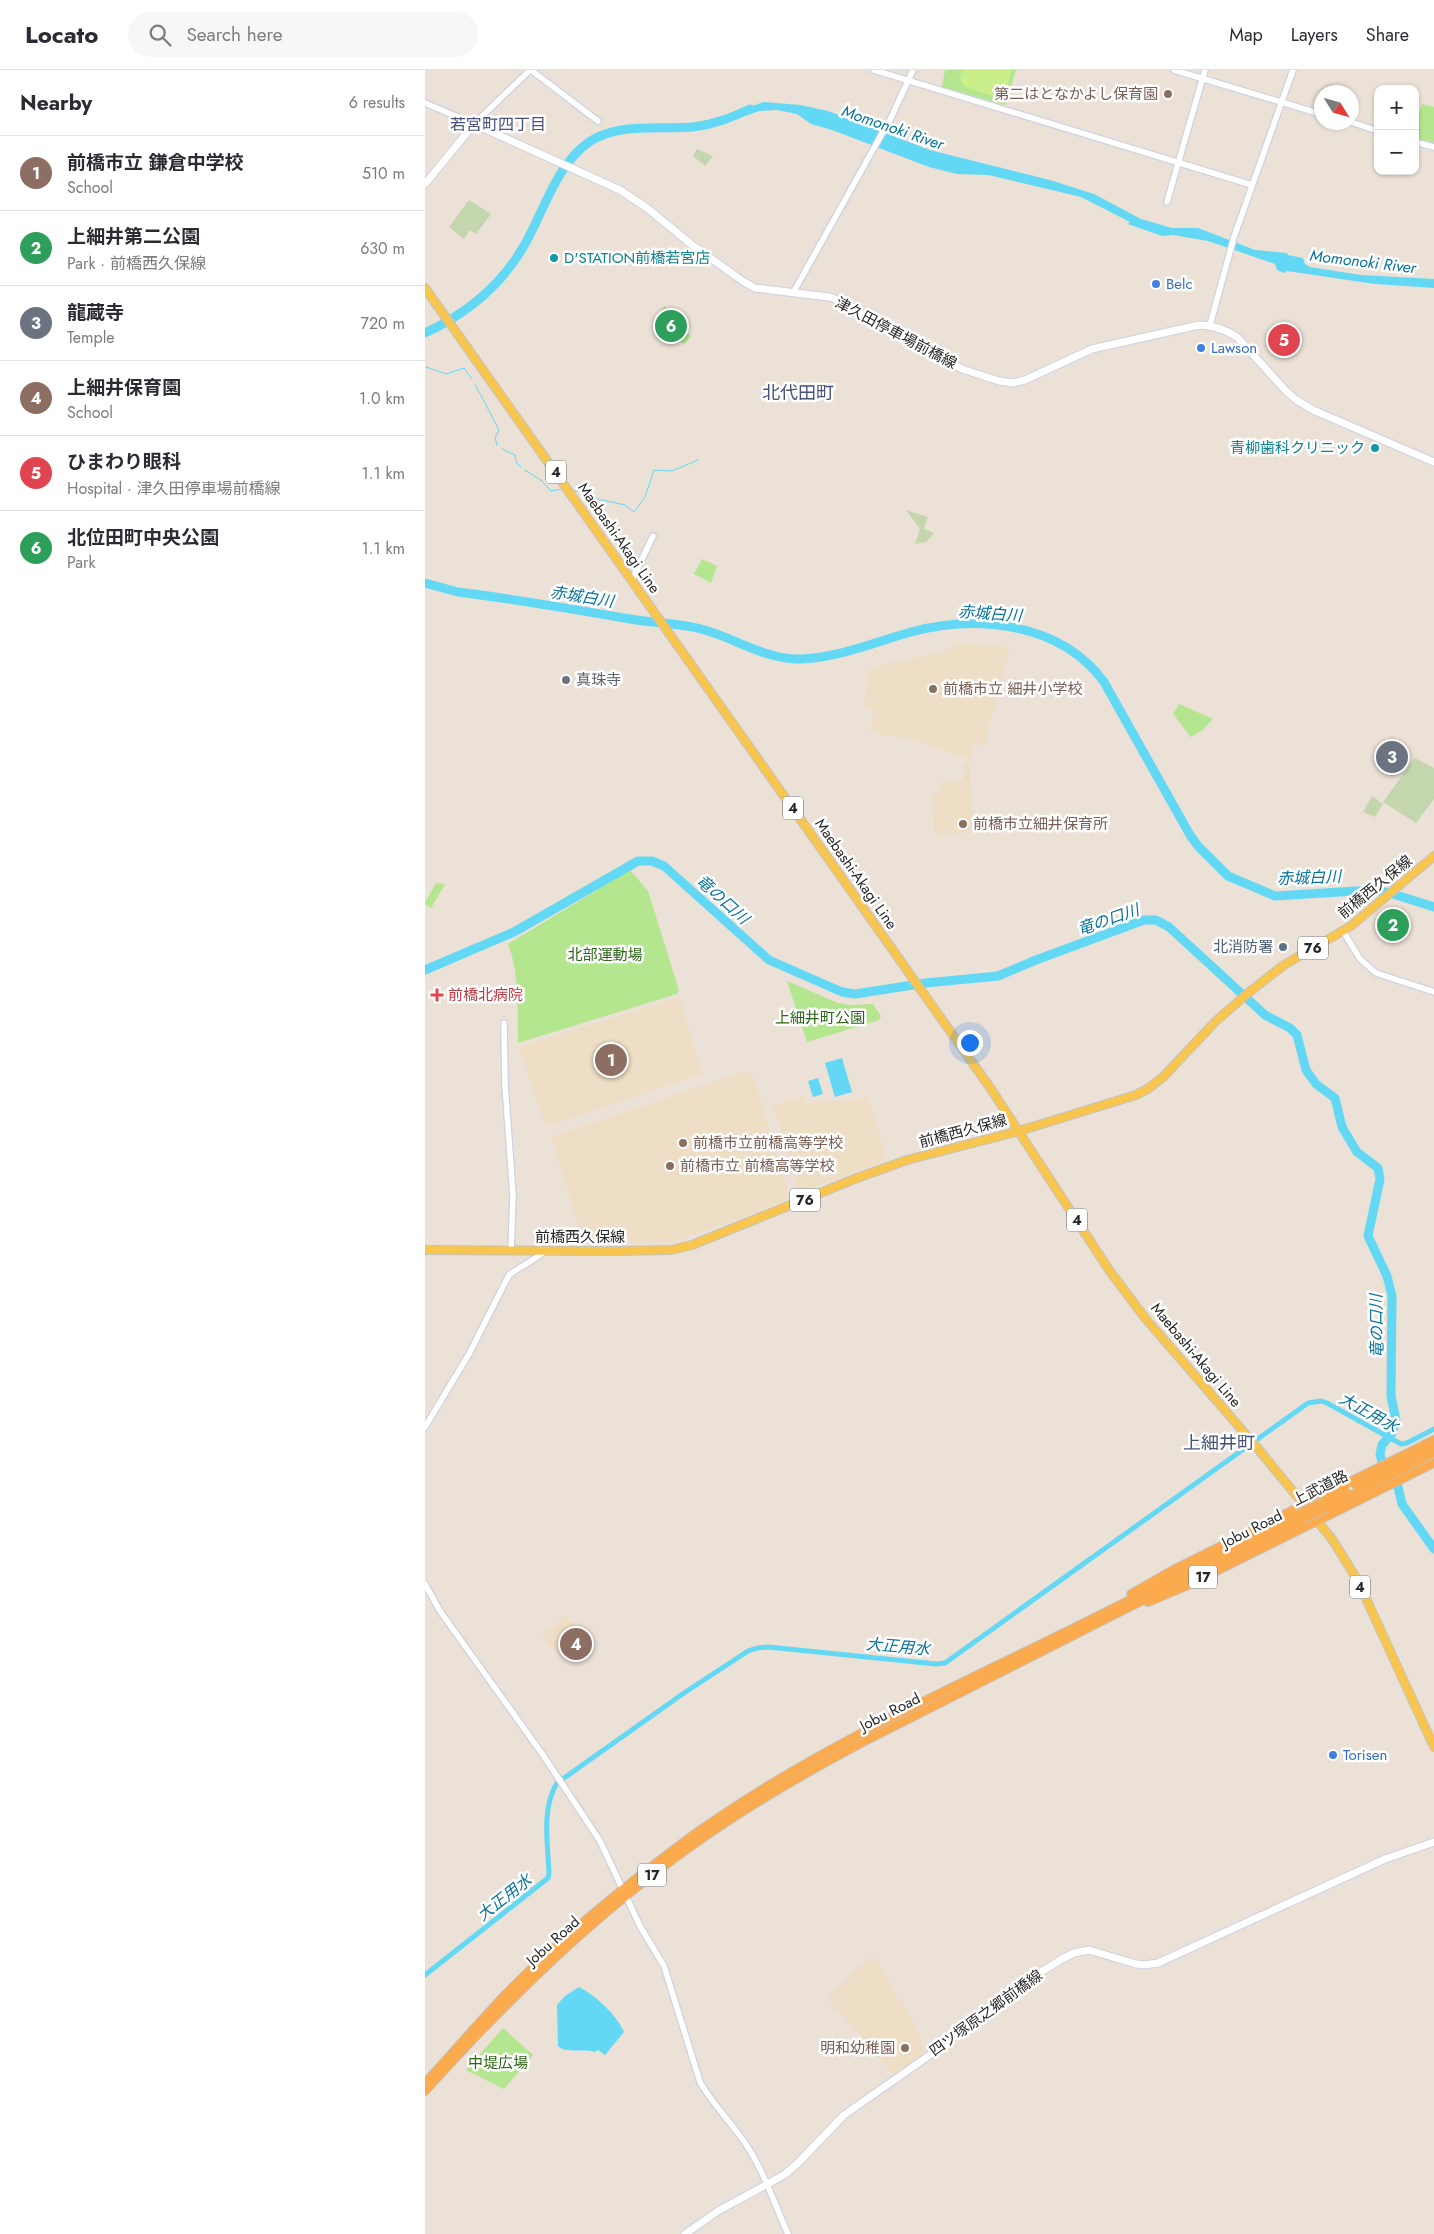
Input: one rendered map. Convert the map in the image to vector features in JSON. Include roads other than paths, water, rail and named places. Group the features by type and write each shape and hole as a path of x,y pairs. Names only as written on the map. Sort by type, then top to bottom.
{"highway":[{"name":"17","path":"1399,1463 1434,1440"},
{"name":"17","path":"1085,1626 1173,1570 1378,1467 1399,1463 1434,1445"},
{"name":"Jobu Road","path":"425,2083 513,1987 624,1892 733,1808 836,1745 1085,1626 1388,1472 1399,1463 1434,1453"},
{"name":"17","path":"1085,1626 1186,1586 1434,1463"},
{"name":"Jobu Road","path":"425,2091 533,1977 624,1892"}],"main road":[{"name":"津久田停車場前橋線","path":"474,124 620,190 744,282 755,288 841,301 962,369 999,381 1013,383 1025,380 1092,349 1211,325"},
{"path":"425,184 474,124"},
{"name":"Maebashi-Akagi Line","path":"425,288 915,980 1019,1131 1109,1270 1145,1318 1318,1521 1358,1581 1434,1747"},
{"path":"1211,325 1227,330 1237,337 1285,391 1313,410 1434,462"},
{"name":"前橋西久保線","path":"425,1250 671,1250 692,1245 857,1178 907,1160 1019,1131 1136,1095 1163,1077 1216,1021 1248,993 1284,965 1343,931 1379,904 1434,856"},
{"name":"四ツ塚原之郷前橋線","path":"685,2234 718,2212 767,2186 797,2164 844,2114 937,2050 1012,1990 1068,1955 1089,1950 1136,1964 1158,1963 1385,1858 1434,1842"}],"street":[{"path":"425,103 474,124 530,70 598,121"},
{"path":"874,70 1252,185"},
{"path":"889,122 913,70"},
{"path":"1174,70 1314,112"},
{"path":"1167,202 1205,70"},
{"path":"1211,325 1233,239 1293,70"},
{"path":"1359,125 1375,130"},
{"path":"793,293 884,130"},
{"path":"1419,143 1434,147"},
{"path":"632,580 653,536"},
{"path":"1343,931 1360,959 1376,973 1434,992"},
{"path":"503,1023 505,1085 513,1195 511,1251"},
{"path":"425,1427 469,1354 509,1275 517,1268 534,1261 546,1250"},
{"path":"425,1584 440,1611 558,1776 600,1841 640,1926 664,1966 700,2082 710,2099 743,2140 759,2166 788,2234"}],"water":[{"path":"764,102 800,105 828,111 930,150 1050,180 1094,194 1141,219 1172,228 1198,228 1255,250 1287,253 1288,255 1303,258 1305,264 1310,267 1361,275 1434,279 1434,288 1375,284 1287,271 1284,273 1277,270 1275,264 1208,241 1173,235 1162,236 1128,224 1130,222 1081,197 988,175 957,174 929,167 832,130 811,124 797,114 777,110 759,111 734,120 749,107"},
{"path":"842,1058 852,1092 835,1097 825,1063"},
{"path":"818,1078 823,1094 813,1097 808,1081"},
{"path":"579,1987 605,2006 624,2032 605,2055 598,2050 595,2052 565,2050 558,2046 557,2005 565,1996"}],"waterway":[{"name":"Momonoki River","path":"425,333 456,316 495,285 516,259 525,244 559,176 568,163 589,142 601,136 626,129 680,128 709,124 750,109"},
{"path":"426,367 446,374 464,368 472,379"},
{"path":"475,385 499,430 495,438 497,445"},
{"path":"502,449 515,455 516,462 521,467"},
{"path":"593,498 625,505 634,512 645,497 654,470 672,471 698,460"},
{"path":"525,470 542,481 551,491 563,489"},
{"path":"574,491 581,492"},
{"name":"赤城白川","path":"425,583 458,592 692,627 713,633 761,652 785,658 798,659 825,656 911,632 963,624 990,624 1016,628 1042,636 1065,647 1086,662 1104,682 1190,835 1198,846 1228,876 1275,896 1372,890 1390,893 1434,907"},
{"name":"竜の口川","path":"425,970 514,932 638,861 652,861 664,866 769,960 842,992 855,994 926,983 998,976 1144,920 1156,920 1169,927 1265,1015 1290,1028 1297,1035 1306,1070 1316,1084 1335,1098 1342,1127 1357,1152 1378,1168 1380,1179 1368,1236 1387,1276 1392,1296 1391,1396 1396,1420 1392,1433 1382,1445 1380,1454 1382,1462 1396,1479 1402,1504 1434,1549"},
{"name":"大正用水","path":"425,1975 548,1878 547,1815 552,1793 557,1783 684,1693 748,1651 768,1647 936,1664 945,1663 1308,1403 1321,1401 1327,1403 1401,1444 1407,1443 1434,1429"}],"place":[{"name":"第二はとなかよし保育園","path":"1168,94"},
{"name":"D'STATION前橋若宮店","path":"554,258"},
{"name":"Belc","path":"1156,284"},
{"name":"北位田町中央公園","path":"671,326"},
{"name":"ひまわり眼科","path":"1284,340"},
{"name":"Lawson","path":"1201,348"},
{"name":"青柳歯科クリニック","path":"1375,448"},
{"name":"真珠寺","path":"566,680"},
{"name":"前橋市立 細井小学校","path":"933,689"},
{"name":"龍蔵寺","path":"1392,757"},
{"name":"前橋市立細井保育所","path":"963,824"},
{"name":"上細井第二公園","path":"1393,925"},
{"name":"北消防署","path":"1283,947"},
{"name":"前橋北病院","path":"437,995"},
{"name":"前橋市立 鎌倉中学校","path":"611,1060"},
{"name":"前橋市立前橋高等学校","path":"683,1143"},
{"name":"前橋市立 前橋高等学校","path":"670,1166"},
{"name":"上細井保育園","path":"576,1644"},
{"name":"Torisen","path":"1333,1755"},
{"name":"明和幼稚園","path":"905,2048"}],"district":[{"name":"若宮町四丁目","path":"498,124"},
{"name":"北代田町","path":"798,393"},
{"name":"上細井町","path":"1219,1443"}],"park label":[{"name":"北部運動場","path":"605,955"},
{"name":"上細井町公園","path":"820,1018"},
{"name":"中堤広場","path":"498,2063"}]}
